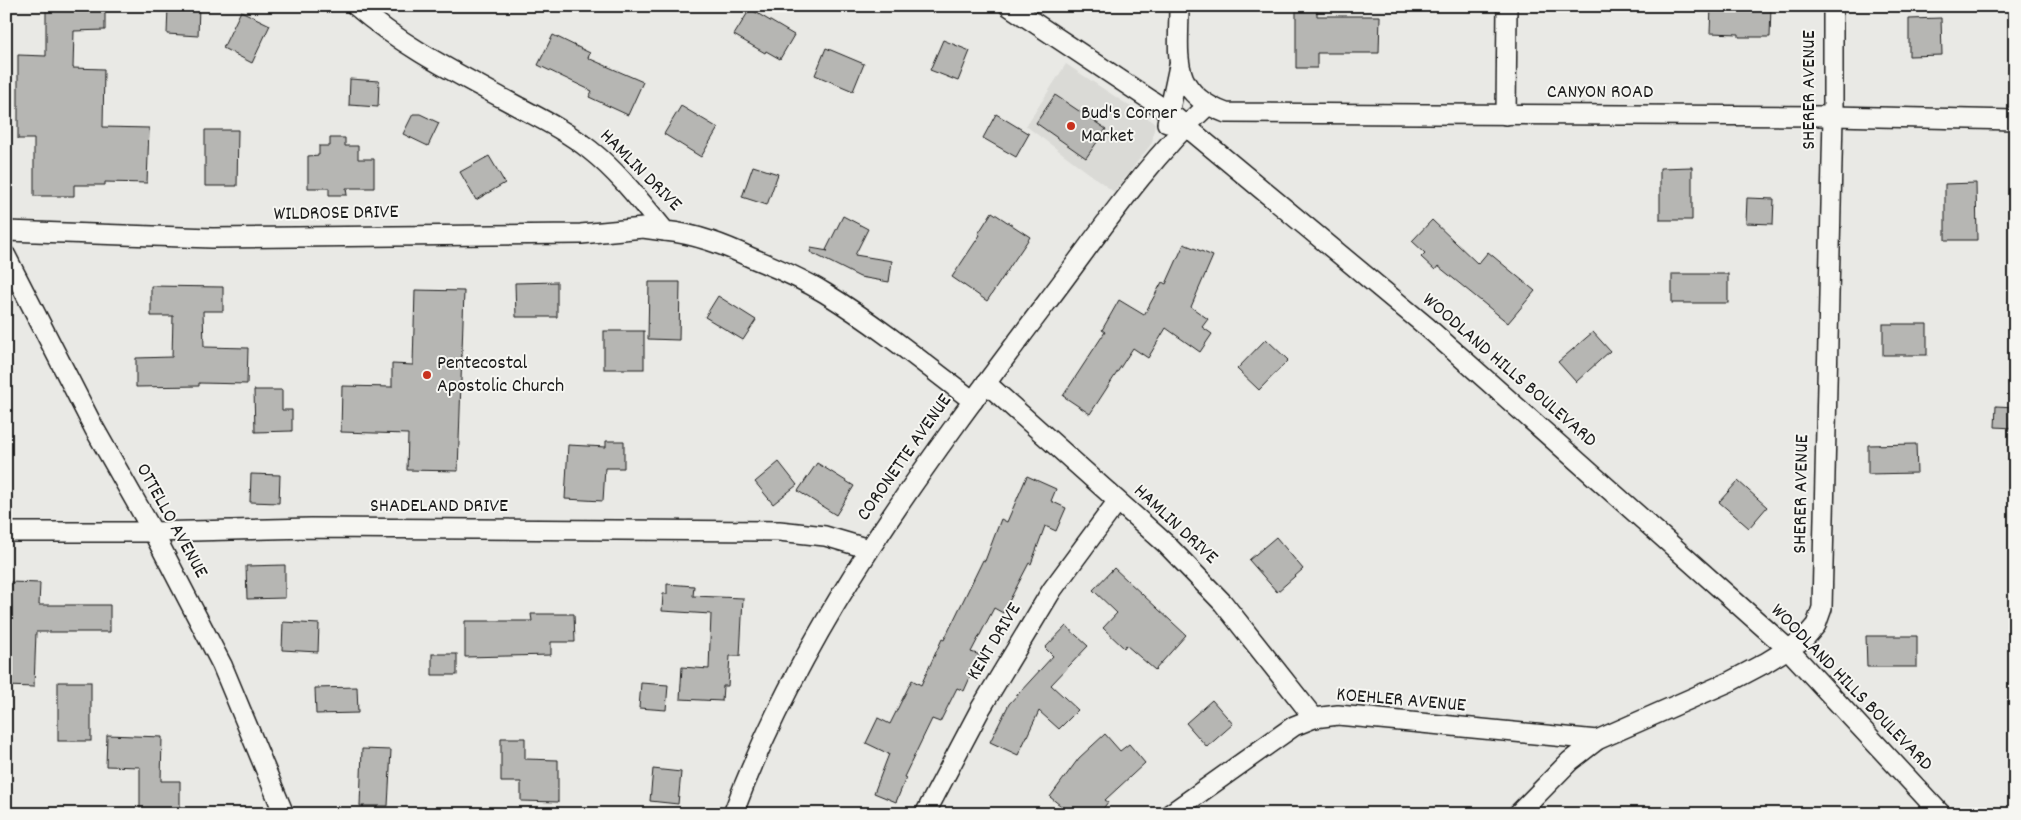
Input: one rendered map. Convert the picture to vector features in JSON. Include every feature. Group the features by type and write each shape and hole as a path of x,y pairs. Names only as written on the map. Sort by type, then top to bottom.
{"street":[{"name":"HAMLIN DRIVE","path":"356,6 386,31 426,58 561,129 589,149 623,180 665,231 683,232 720,243 788,273 824,292 870,322 973,401"},
{"name":"WOODLAND HILLS BOULEVARD","path":"1009,6 1170,113 1427,327 1787,648 1940,814"},
{"name":"CORONETTE AVENUE","path":"1158,155 1170,113 1179,66 1179,6"},
{"path":"1506,115 1507,6"},
{"name":"SHERER AVENUE","path":"1518,814 1570,760 1597,740 1731,681 1804,639 1816,625 1822,608 1833,116 1832,6"},
{"name":"CORONETTE AVENUE","path":"1179,66 1192,93"},
{"name":"CANYON ROAD","path":"1192,93 1207,106 1226,113 1240,114 1833,116 2015,120"},
{"name":"CORONETTE AVENUE","path":"733,814 786,692 869,549 986,383 1158,155 1207,106"},
{"name":"WILDROSE DRIVE","path":"6,231 212,238 581,234 643,228 665,231"},
{"name":"OTTELLO AVENUE","path":"6,256 94,428 153,532 222,665 284,814"},
{"name":"HAMLIN DRIVE","path":"986,383 1166,544 1223,603 1314,718"},
{"name":"KENT DRIVE","path":"925,814 981,708 1052,590 1117,502"},
{"name":"SHADELAND DRIVE","path":"6,532 153,532 311,528 779,531 825,536 869,549"},
{"name":"KOEHLER AVENUE","path":"1170,814 1294,726 1314,718 1338,715 1597,740"}],"shaded area":[{"path":"1066,64 1155,123 1152,143 1114,192 1026,126"}],"building":[{"path":"46,6 105,6 105,30 74,31 73,68 104,69 103,127 149,128 147,183 105,182 105,185 74,185 74,196 34,196 34,139 18,139 18,55 46,56"},
{"path":"168,6 199,6 198,36 167,34"},
{"path":"1711,6 1771,6 1770,37 1739,37 1739,34 1710,33"},
{"path":"750,9 794,35 780,59 766,51 765,53 734,35"},
{"path":"1296,10 1317,10 1317,16 1380,16 1379,53 1317,53 1317,68 1296,68"},
{"path":"241,11 270,25 252,63 223,48"},
{"path":"1941,18 1942,55 1909,56 1909,19"},
{"path":"553,35 590,53 588,58 643,82 628,115 589,97 592,91 538,65"},
{"path":"943,40 970,51 958,81 930,70"},
{"path":"826,48 864,64 853,91 815,75"},
{"path":"350,79 379,81 378,107 349,105"},
{"name":"Bud's Corner Market","path":"1055,95 1106,129 1086,158 1036,123"},
{"path":"681,106 718,128 701,157 664,134"},
{"path":"413,114 420,114 439,123 428,146 403,134"},
{"path":"996,114 1029,134 1016,157 983,138"},
{"path":"205,130 238,130 237,186 205,186"},
{"path":"330,138 345,138 345,146 358,146 358,159 374,159 374,188 346,188 347,195 329,195 329,188 308,188 308,156 319,155 319,146 330,146"},
{"path":"489,156 505,183 476,200 460,172"},
{"path":"753,166 778,174 767,205 742,197"},
{"path":"1692,167 1692,220 1660,220 1660,168"},
{"path":"1976,183 1977,240 1945,240 1945,184"},
{"path":"1747,198 1774,199 1773,224 1746,223"},
{"path":"992,212 1030,237 987,301 952,277 980,235 978,234"},
{"path":"843,216 868,229 855,255 892,261 889,282 860,277 810,252 811,248 828,251 826,250"},
{"path":"1432,220 1478,264 1488,252 1535,291 1508,323 1438,266 1435,270 1421,257 1425,253 1412,241"},
{"path":"1184,244 1213,256 1191,307 1208,319 1202,327 1212,334 1200,352 1166,328 1148,358 1133,348 1090,414 1063,396 1105,332 1102,330 1119,300 1144,315 1162,282 1166,284"},
{"path":"1672,274 1728,274 1728,303 1672,303"},
{"path":"557,282 557,317 516,317 515,283"},
{"path":"649,282 680,282 679,340 648,339"},
{"path":"151,286 223,287 223,311 203,311 204,347 248,348 247,384 199,383 199,386 136,387 136,358 172,357 173,316 151,316"},
{"name":"Pentecostal Apostolic Church","path":"415,290 464,291 458,471 407,470 408,434 341,432 342,386 392,387 392,364 413,365"},
{"path":"718,296 756,320 743,340 705,317"},
{"path":"1883,324 1927,324 1927,355 1883,355"},
{"path":"604,331 644,331 644,369 604,369"},
{"path":"1593,332 1610,351 1576,382 1558,362"},
{"path":"1266,339 1288,360 1259,390 1237,369"},
{"path":"254,390 282,390 282,410 292,410 292,431 255,432"},
{"path":"1996,406 2015,407 2013,428 1995,427"},
{"path":"606,441 624,441 624,468 605,468 603,501 565,499 568,445 606,447"},
{"path":"1916,444 1917,473 1868,474 1868,445"},
{"path":"779,462 797,485 773,504 755,482"},
{"path":"817,463 854,486 836,515 798,491"},
{"path":"251,474 280,475 279,503 250,502"},
{"path":"1027,476 1056,489 1051,501 1066,508 1056,531 1045,526 1031,564 1029,563 1003,613 994,608 971,652 980,655 964,691 957,688 940,722 932,719 904,777 906,778 896,802 874,793 889,754 866,743 878,718 890,724 912,680 921,685 942,639 944,640 983,560 985,561 1001,519 1007,522"},
{"path":"1738,481 1767,507 1749,528 1719,502"},
{"path":"1276,537 1303,569 1277,592 1249,560"},
{"path":"285,565 285,598 247,599 246,566"},
{"path":"1114,568 1186,635 1155,670 1126,645 1124,648 1103,628 1117,613 1093,590"},
{"path":"10,582 40,583 39,605 110,605 110,632 36,632 34,687 6,686 6,594 9,594"},
{"path":"667,584 694,586 693,596 743,598 740,656 730,656 728,686 723,686 722,701 680,699 682,667 709,669 711,614 662,611 663,594 667,594"},
{"path":"531,614 574,614 575,642 551,642 551,655 465,657 465,621 532,621"},
{"path":"283,622 319,624 318,652 282,650"},
{"path":"1066,626 1088,646 1051,685 1078,710 1059,729 1039,711 1018,755 990,742 1009,704 1053,656 1045,648"},
{"path":"1866,636 1917,636 1917,667 1867,667"},
{"path":"432,654 457,654 457,675 432,675"},
{"path":"58,682 91,682 91,741 58,741"},
{"path":"641,683 668,685 666,710 639,708"},
{"path":"357,687 358,713 316,714 315,688"},
{"path":"1212,700 1233,724 1207,747 1186,723"},
{"path":"1105,734 1120,751 1129,744 1145,763 1105,800 1108,802 1099,814 1071,814 1050,797 1079,758"},
{"path":"107,735 162,737 161,781 180,781 180,810 140,810 140,767 106,766"},
{"path":"501,738 525,738 525,759 558,760 558,802 521,801 521,782 501,782"},
{"path":"362,749 391,750 388,806 360,806"},
{"path":"653,769 681,772 678,804 650,801"}],"place":[{"name":"Bud's Corner Market","path":"1071,126"},
{"name":"Pentecostal Apostolic Church","path":"427,375"}]}
